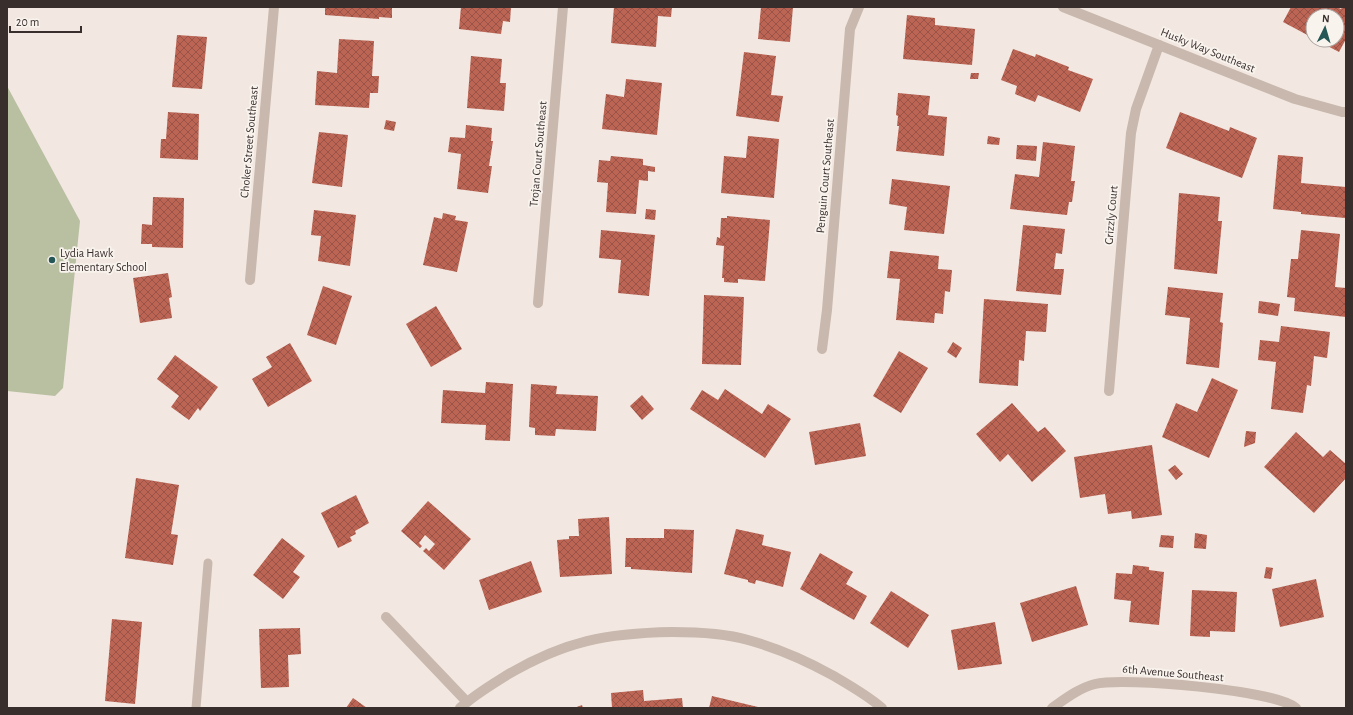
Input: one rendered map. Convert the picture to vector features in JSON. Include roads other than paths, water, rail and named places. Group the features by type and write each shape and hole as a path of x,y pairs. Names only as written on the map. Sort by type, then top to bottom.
{"street":[{"name":"Choker Street Southeast","path":"250,280 274,7"},
{"name":"Trojan Court Southeast","path":"538,303 564,7"},
{"name":"Penguin Court Southeast","path":"822,349 827,310 850,29 859,7"},
{"name":"Husky Way Southeast","path":"1063,7 1295,99 1346,112"},
{"name":"Grizzly Court","path":"1109,391 1131,133 1136,109 1159,45"},
{"path":"386,617 463,705 488,686 534,659 560,648 603,637 625,634 696,632 746,640 786,653 849,684 882,708"},
{"name":"6th Avenue Southeast","path":"1052,708 1094,684 1120,681 1206,687 1262,696 1296,708"}],"lane":[{"path":"196,708 208,563"}],"place":[{"name":"Lydia Hawk Elementary School","path":"52,260"}]}
